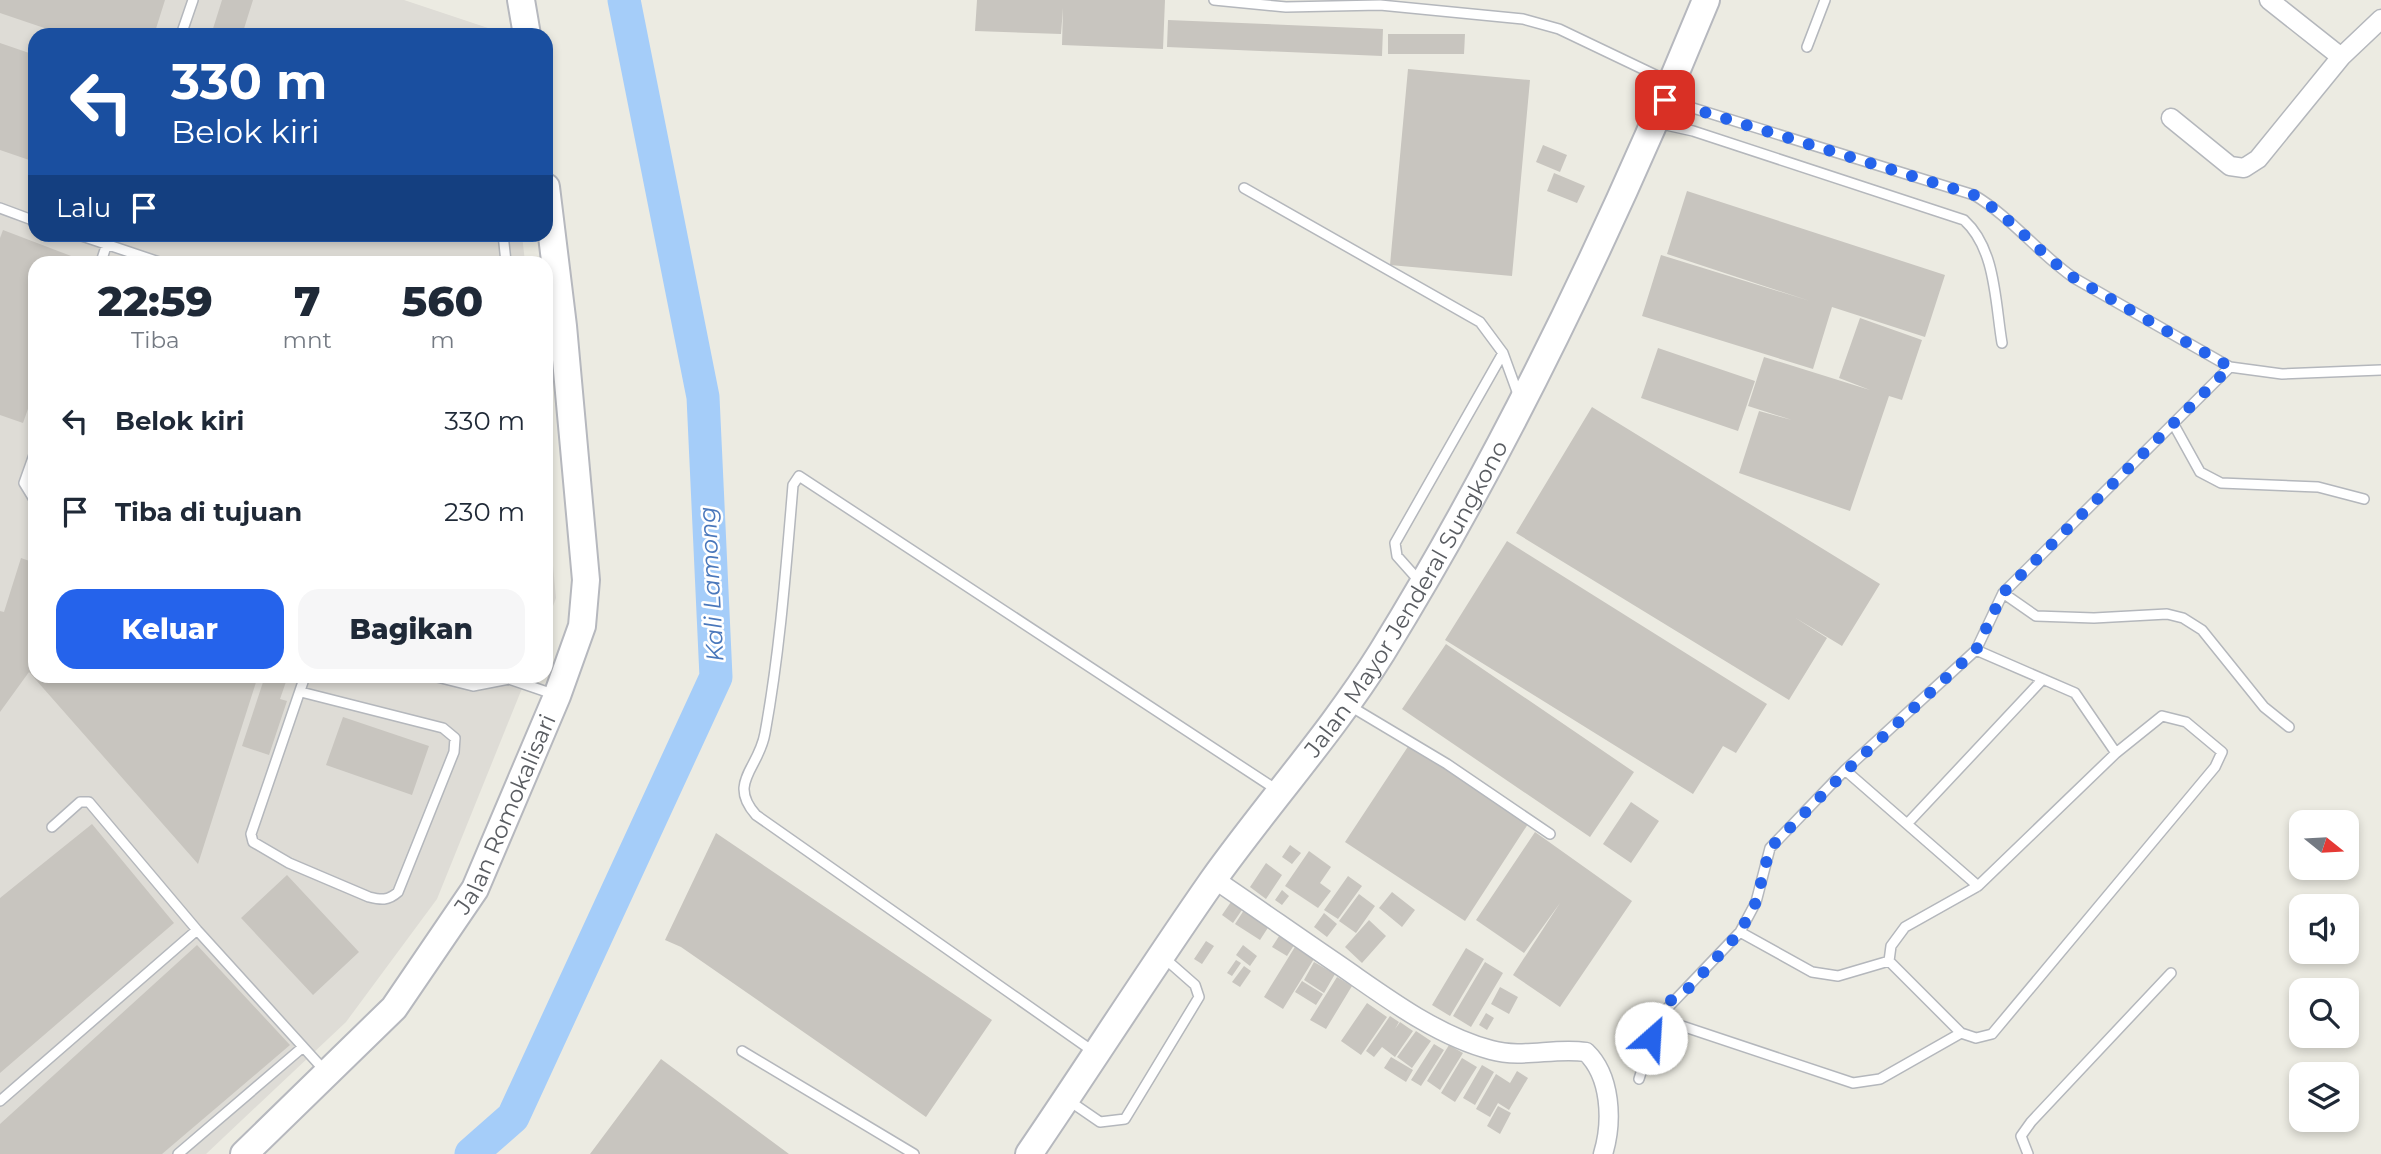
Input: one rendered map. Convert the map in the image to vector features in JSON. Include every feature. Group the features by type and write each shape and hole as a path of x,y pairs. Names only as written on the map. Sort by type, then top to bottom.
{"main road":[{"path":"521,0 526,28"},
{"name":"Jalan Mayor Jenderal Sungkono","path":"1029,1154 1214,879 1281,793 1379,656 1423,584 1563,321 1664,102 1706,0"},
{"name":"Jalan Romokalisari","path":"244,1154 394,1008 475,889 557,696 582,626 586,580 553,242"}],"street":[{"path":"2269,0 2342,57"},
{"path":"2171,118 2230,166 2244,168 2258,159 2342,57 2381,19"},
{"path":"1214,879 1390,1001 1443,1030 1488,1050 1508,1054 1529,1055 1565,1049 1586,1052 1603,1073 1609,1124 1603,1154"}],"lane":[{"path":"183,28 193,0"},
{"path":"1214,0 1286,7 1380,5 1523,19 1559,29 1664,102 1693,131 1964,220 1977,232 1986,247 2003,343"},
{"path":"1807,47 1825,0"},
{"path":"1664,102 1974,195 1991,205 2052,262 2074,278 2230,367 2282,374 2381,370"},
{"path":"1244,188 1480,322 1503,353 1521,402"},
{"path":"0,208 28,218"},
{"path":"99,242 141,256"},
{"path":"103,256 108,242"},
{"path":"1423,584 1397,556 1395,542 1503,353"},
{"path":"1639,1079 1658,1018 1740,932 1756,902 1770,848 1846,771 1976,650 2003,593 2230,367"},
{"path":"2174,425 2200,472 2221,483 2318,487 2364,499"},
{"path":"28,472 24,483 28,490"},
{"path":"1096,1054 757,815 745,802 742,787 760,755 765,737 781,639 793,485 799,475 1281,793"},
{"path":"2003,593 2036,616 2094,618 2167,614 2183,618 2202,630 2264,707 2289,727"},
{"path":"1976,650 2075,693 2116,753"},
{"path":"1907,824 2043,679"},
{"path":"300,692 443,728 455,738 454,752 398,892 392,898 369,897 289,863 253,842 251,834 303,683"},
{"path":"461,683 473,686 486,683"},
{"path":"522,683 557,696"},
{"path":"1346,703 1447,764 1550,834"},
{"path":"2162,716 2186,722 2222,752 2206,778 1992,1034 1976,1038 1961,1033 1889,961 1891,946 1905,928 1978,886 2116,753 2162,716"},
{"path":"1846,771 1978,886"},
{"path":"52,827 80,802 89,802 197,930 328,1075"},
{"path":"0,1101 197,930"},
{"path":"1740,932 1812,972 1838,976 1889,961"},
{"path":"1066,1100 1100,1122 1125,1119 1199,997 1195,985 1162,956"},
{"path":"2028,1154 2021,1136 2031,1122 2171,973"},
{"path":"1658,1018 1853,1083 1880,1079 1961,1033"},
{"path":"178,1154 303,1047"},
{"path":"742,1051 914,1154"}],"shaded area":[{"path":"0,0 404,0 488,28 28,28 28,242 523,242 524,256 28,256 28,683 524,683 437,899 346,1022 206,1154 0,1154"},
{"path":"553,566 556,598 553,606"}],"building":[{"path":"0,0 165,0 156,28 44,28 0,13"},
{"path":"222,0 253,0 244,28 213,28"},
{"path":"977,0 1165,0 1163,49 1062,45 1063,8 1061,34 975,31"},
{"path":"1168,20 1383,29 1382,56 1167,47"},
{"path":"1388,34 1465,34 1464,54 1388,54"},
{"path":"0,43 28,53 28,160 0,150"},
{"path":"1408,69 1530,80 1512,276 1390,265"},
{"path":"1543,145 1567,155 1560,172 1536,162"},
{"path":"1554,173 1585,186 1577,203 1547,191"},
{"path":"1687,191 1945,275 1925,337 1832,307 1813,369 1642,316 1661,255 1810,301 1667,254"},
{"path":"3,230 28,240 28,242 71,256 28,256 28,409 23,423 0,415 0,238"},
{"path":"1860,318 1922,340 1902,400 1889,396 1850,511 1739,473 1759,411 1792,420 1748,406 1764,357 1870,390 1839,378"},
{"path":"1658,348 1755,381 1738,431 1641,398"},
{"path":"1592,407 1880,584 1842,646 1794,617 1827,638 1789,700 1516,533"},
{"path":"1507,541 1767,704 1736,753 1723,746 1693,794 1445,640"},
{"path":"21,558 28,560 28,673 0,712 0,611 4,612"},
{"path":"1446,644 1634,772 1590,837 1402,709"},
{"path":"39,683 256,683 198,864"},
{"path":"263,683 286,683 280,699 287,701 269,755 242,746"},
{"path":"343,717 429,746 412,795 326,765"},
{"path":"1409,745 1528,824 1465,921 1345,842"},
{"path":"1631,802 1659,821 1631,863 1603,844"},
{"path":"92,824 174,923 0,1073 0,898"},
{"path":"1535,832 1632,901 1560,1007 1513,975 1560,903 1524,953 1476,920"},
{"path":"716,833 992,1020 926,1117 681,947 665,940"},
{"path":"1290,845 1301,853 1292,864 1282,857"},
{"path":"1309,851 1331,867 1320,883 1331,891 1318,908 1285,886"},
{"path":"1266,863 1282,875 1266,899 1250,887"},
{"path":"287,875 359,952 313,995 241,918"},
{"path":"1348,876 1362,886 1338,919 1324,910"},
{"path":"1282,890 1289,896 1282,905 1275,900"},
{"path":"1392,892 1415,910 1402,927 1379,908"},
{"path":"1359,894 1375,906 1356,933 1339,921"},
{"path":"1233,899 1244,907 1233,923 1222,915"},
{"path":"1246,907 1271,923 1260,940 1235,924"},
{"path":"1324,913 1337,924 1327,937 1314,927"},
{"path":"1369,920 1386,936 1362,963 1345,947"},
{"path":"1281,933 1296,942 1287,956 1272,947"},
{"path":"1206,941 1214,946 1202,964 1194,959"},
{"path":"1298,942 1317,954 1283,1009 1264,997"},
{"path":"197,945 290,1045 162,1154 0,1154 0,1124"},
{"path":"1243,945 1257,956 1250,966 1236,955"},
{"path":"1466,948 1484,959 1450,1016 1432,1005"},
{"path":"1236,960 1241,963 1232,976 1227,973"},
{"path":"1314,962 1335,974 1324,993 1304,980"},
{"path":"1485,962 1503,973 1471,1027 1453,1016"},
{"path":"1244,966 1251,971 1240,987 1232,982"},
{"path":"1337,977 1352,986 1326,1029 1310,1020"},
{"path":"1302,981 1323,994 1316,1005 1295,992"},
{"path":"1500,987 1518,997 1509,1014 1491,1004"},
{"path":"1367,1003 1387,1017 1361,1055 1341,1041"},
{"path":"1486,1013 1494,1018 1487,1030 1479,1025"},
{"path":"1390,1016 1399,1022 1395,1029 1400,1022 1413,1031 1395,1057 1382,1047 1374,1057 1366,1051"},
{"path":"1416,1031 1431,1041 1412,1068 1397,1057"},
{"path":"1434,1044 1444,1050 1421,1086 1411,1080"},
{"path":"1449,1045 1463,1053 1440,1090 1427,1081"},
{"path":"1391,1057 1413,1070 1406,1082 1384,1068"},
{"path":"1462,1058 1477,1067 1455,1102 1441,1093"},
{"path":"661,1059 789,1154 590,1154"},
{"path":"1482,1065 1494,1072 1475,1105 1463,1098"},
{"path":"1517,1071 1528,1078 1509,1110 1498,1103 1490,1117 1476,1109 1496,1074 1510,1083"},
{"path":"1498,1106 1511,1113 1500,1134 1487,1126"}],"waterway":[{"name":"Kali Lamong","path":"471,1154 513,1117 716,677 703,397 624,0"}],"route":[{"path":"1651,1038 1658,1018 1672,999 1690,987 1740,932 1756,902 1770,848 1846,771 1976,650 2003,593 2230,367 2074,278 2052,262 1991,205 1974,195 1665,100"}]}
